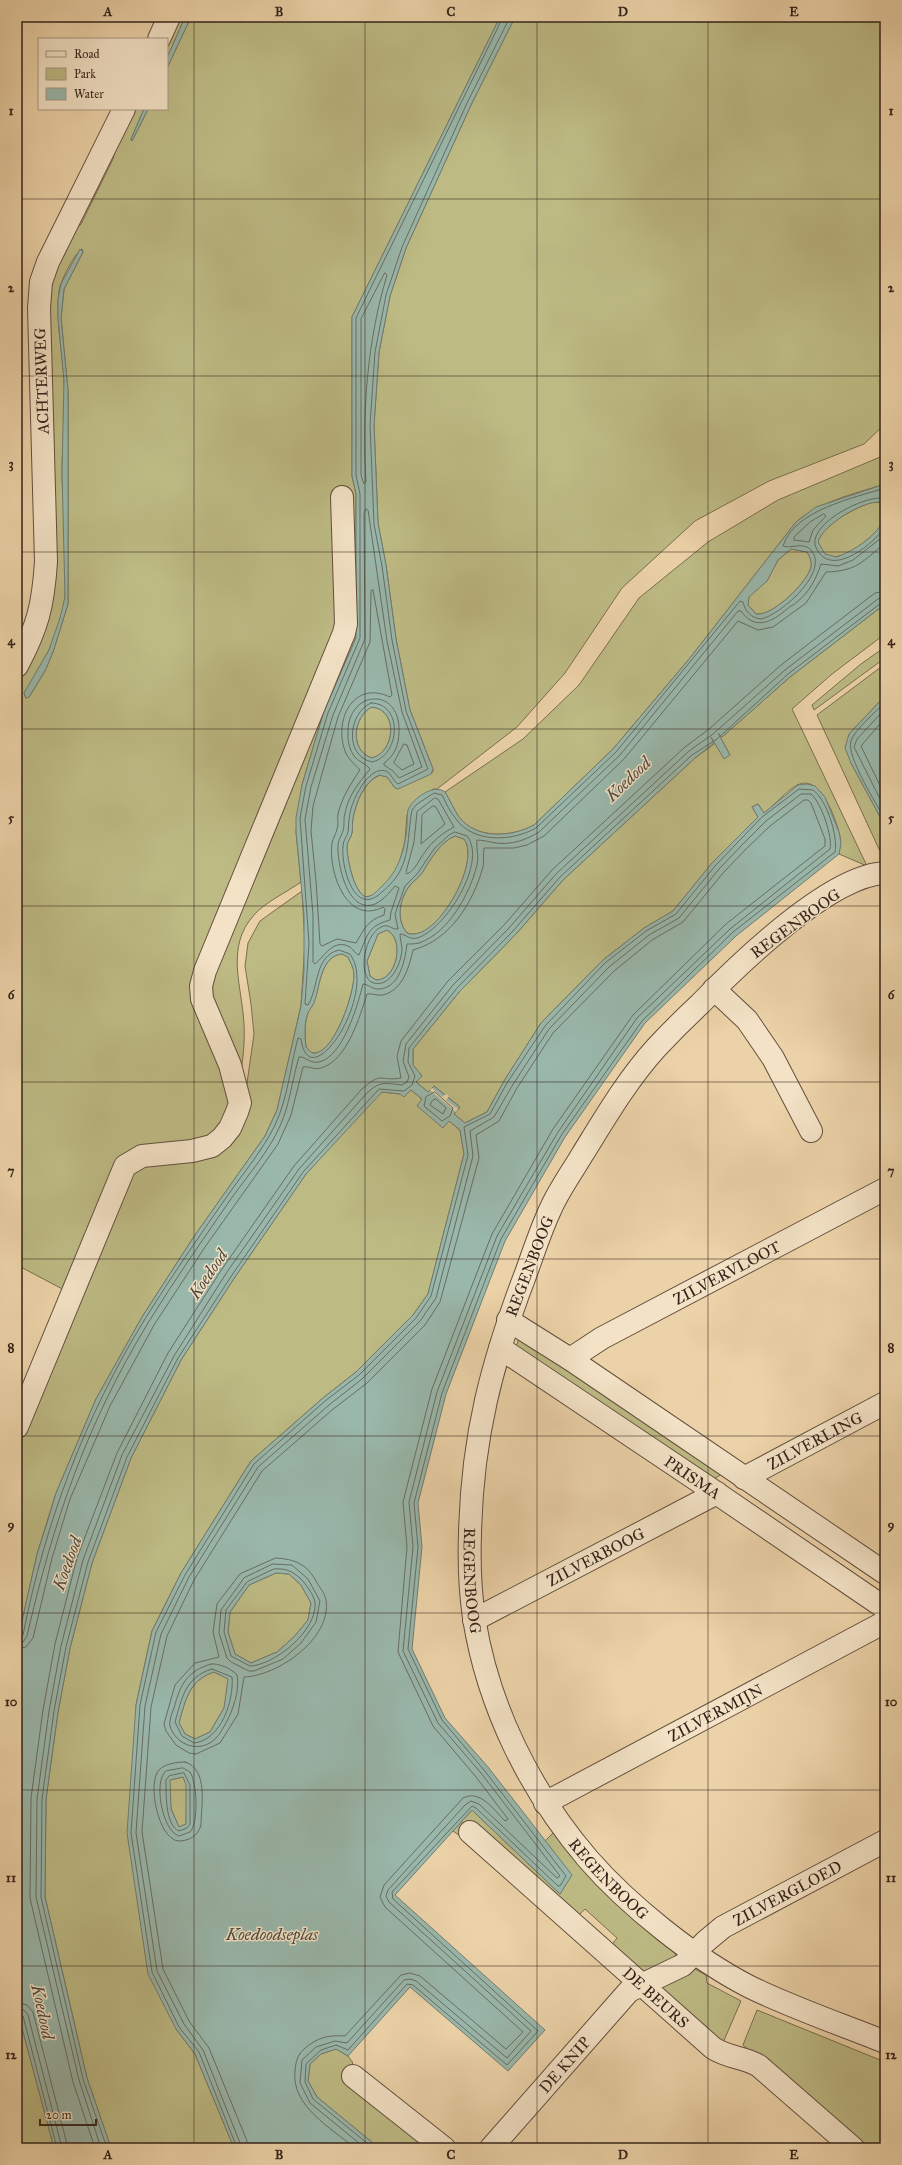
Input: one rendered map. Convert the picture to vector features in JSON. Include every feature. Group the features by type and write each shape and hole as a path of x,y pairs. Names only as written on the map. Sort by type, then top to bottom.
{"street":[{"path":"159,38 169,17"},
{"name":"ACHTERWEG","path":"17,666 32,640 44,596 46,562 39,308 41,282 48,262 124,110"},
{"path":"17,1427 125,1166 132,1160 142,1156 192,1151 212,1146 222,1138 230,1128 238,1112 240,1103 230,1065 202,999 201,986 205,971 344,632 346,624 342,497"},
{"name":"REGENBOOG","path":"885,873 873,873 841,888 804,912 749,955 714,989 655,1049 617,1099 552,1205 508,1320 481,1421 472,1475 470,1557 470,1588 474,1620 498,1707 523,1764 546,1803 589,1860 604,1876 654,1921 695,1954 752,1988 885,2042"},
{"path":"714,989 747,1020 773,1058 811,1131"},
{"name":"ZILVERVLOOT","path":"570,1359 602,1338 885,1189"},
{"name":"PRISMA","path":"508,1320 570,1359 885,1573"},
{"name":"PRISMA","path":"500,1348 717,1493 885,1608"},
{"name":"ZILVERLING","path":"744,1478 885,1403"},
{"name":"ZILVERBOOG","path":"474,1620 717,1493"},
{"name":"ZILVERMIJN","path":"546,1803 885,1622"},
{"name":"DE BEURS","path":"470,1832 641,1986 713,2048 724,2055 759,2066 853,2148"},
{"name":"ZILVERGLOED","path":"641,1986 683,1965 705,1942 723,1927 885,1841"},
{"name":"DE KNIP","path":"491,2148 629,1991 641,1986"},
{"path":"353,2076 444,2148"}],"green space":[{"path":"174,17 185,17 168,56 167,38"},
{"path":"191,17 500,17 352,317 352,476 356,494 356,638 324,711 302,785 296,832 301,882 258,911 245,927 240,940 237,967 243,1010 244,1038 243,1060 239,1081 209,1001 207,977 350,632 346,497 338,497 341,622 339,635 204,963 197,987 197,995 201,1010 223,1061 229,1079 232,1096 232,1113 225,1127 214,1138 202,1144 188,1147 147,1150 134,1154 123,1162 82,1259 73,1267 68,1292 17,1265 17,679 37,639 46,614 49,596 51,561 44,294 46,281 60,246 81,224 113,159 119,131 129,110 144,110 131,139 132,141 148,110 168,110 168,66","holes":["82,249 83,252 64,289 61,318 68,391 68,604 53,652 45,671 29,697 26,698 24,693 38,671 60,623 65,597 66,550 62,473 64,393 58,303 59,291 65,275 71,262"]},
{"path":"515,17 885,17 885,424 864,444 769,481 695,521 622,588 565,673 517,727 437,789 433,789 407,815 405,841 398,868 389,880 374,895 366,897 358,889 355,883 348,859 347,847 352,833 354,812 365,787 374,778 380,775 387,777 395,788 433,772 410,710 396,639 386,565 378,523 374,425 379,352 390,296 406,248 471,105"},
{"path":"885,455 885,484 827,503 796,522 690,658 613,749 534,825 516,832 505,834 485,833 475,830 459,817 445,792 523,739 579,685 639,598 708,542 778,500"},
{"path":"873,502 885,503 885,514 884,521 871,536 851,551 840,556 830,557 823,552 818,542 826,529 841,517"},
{"path":"791,549 807,552 811,563 808,573 796,589 780,604 771,610 756,614 748,605 749,596 767,581 778,560"},
{"path":"885,604 885,634 832,674 792,709 867,866 839,854 840,836 826,800 813,786 806,783 797,785 788,791 764,813 758,804 752,807 758,817 712,863 673,911 644,928 603,960 541,1023 504,1081 487,1112 465,1123 454,1114 460,1107 434,1086 428,1092 416,1082 422,1076 413,1065 413,1049 460,991 516,934 563,880 695,758 714,744 711,737 730,755 718,733 722,737 790,677"},
{"path":"885,647 885,658 814,710 812,705 861,664"},
{"path":"885,664 885,696 849,734 851,763 885,826 885,862 817,715"},
{"path":"372,707 381,710 387,715 391,731 386,748 380,754 372,758 365,754 360,748 356,733 361,718 366,711"},
{"path":"455,836 464,839 468,850 467,865 453,899 442,915 430,927 418,933 407,933 403,927 400,915 400,908 404,895 440,847"},
{"path":"302,891 305,943 301,1006 277,1110 265,1136 193,1238 142,1317 96,1399 56,1493 37,1554 17,1644 17,1438 131,1166 201,1154 244,1104 254,1034 245,966 248,943 260,921"},
{"path":"387,930 393,935 396,942 396,959 389,974 383,979 376,980 370,976 367,961 378,934"},
{"path":"342,954 348,957 354,972 351,994 347,1008 342,1021 328,1045 320,1051 312,1053 306,1047 306,1020 315,999 322,972 330,960 335,956"},
{"path":"411,1090 423,1100 419,1104 443,1127 449,1121 460,1130 464,1154 428,1294 413,1315 356,1372 323,1398 251,1461 181,1573 152,1631 136,1705 176,2029 195,2054 234,2148 111,2148 87,2078 45,1897 46,1799 58,1712 70,1648 92,1563 131,1458 181,1360 235,1277 306,1174 372,1100 382,1092 400,1094"},
{"path":"520,1335 724,1473 710,1481 515,1350"},
{"path":"276,1573 289,1574 301,1585 311,1603 308,1620 294,1637 277,1652 251,1663 235,1654 228,1632 230,1612 249,1585"},
{"path":"214,1672 229,1679 224,1708 210,1732 195,1739 185,1734 179,1723 181,1715 189,1692 199,1680"},
{"path":"183,1777 187,1785 186,1824 179,1827 171,1809 169,1780"},
{"path":"472,1810 560,1894 571,1875 545,1841 556,1830 675,1948 676,1960 644,1977 610,1947 617,1938 585,1909 576,1918 453,1831"},
{"path":"695,1969 706,1975 707,1983 741,2001 722,2045 662,1995 661,1987"},
{"path":"17,2009 54,2148 17,2148"},
{"path":"757,2010 885,2062 885,2148 864,2148 743,2045"},
{"path":"336,2049 348,2056 353,2063 343,2074 435,2148 379,2148 317,2097 308,2081 310,2064 321,2054"}],"water":[{"path":"185,17 191,17 168,66 168,56"},
{"path":"500,17 515,17 471,105 406,248 390,296 379,352 374,425 378,523 386,565 396,639 410,710 433,769 431,774 398,789 395,788 387,777 379,775 365,787 354,812 352,833 347,847 348,859 355,883 358,889 366,897 371,896 376,892 387,881 397,867 403,851 408,810 414,801 430,791 435,789 445,792 459,817 475,830 485,833 505,834 516,832 534,825 613,749 690,658 796,522 816,507 885,484 885,503 878,502 868,504 847,514 828,528 821,535 818,542 825,554 837,557 851,551 864,542 876,532 885,519 885,604 790,677 722,737 718,733 730,755 724,759 711,737 714,743 695,758 563,880 516,934 460,991 413,1049 413,1065 422,1076 416,1082 428,1092 434,1086 460,1107 454,1114 465,1123 487,1112 504,1081 541,1023 603,960 644,928 673,911 712,863 758,817 752,807 758,804 764,813 798,785 807,784 815,786 825,797 839,832 841,843 839,854 736,936 645,1023 565,1137 505,1241 446,1394 418,1503 422,1547 412,1649 445,1718 488,1767 572,1875 560,1894 472,1810 395,1895 545,2030 508,2071 410,1987 348,2056 336,2049 321,2054 310,2064 308,2081 317,2097 379,2148 234,2148 195,2054 176,2029 148,1974 127,1833 136,1705 152,1631 181,1573 251,1461 323,1398 356,1372 413,1315 428,1294 464,1154 460,1130 449,1121 443,1128 417,1106 422,1099 411,1090 404,1097 400,1094 382,1092 306,1174 235,1277 181,1360 131,1458 92,1563 70,1648 58,1712 46,1799 45,1897 87,2078 111,2148 54,2148 17,2009 17,1644 37,1554 56,1493 96,1399 142,1317 193,1238 265,1136 277,1110 301,1006 304,970 304,915 296,818 302,785 324,711 356,638 356,494 352,476 352,317","holes":["791,549 807,552 811,567 803,581 780,604 771,610 756,614 748,605 749,597 767,581 778,560","372,707 381,710 387,715 390,723 391,731 386,748 380,754 372,758 365,754 357,741 356,733 361,718 366,711","455,836 464,839 468,850 467,865 461,882 453,899 442,915 430,927 418,933 407,933 403,927 400,915 400,908 404,895 407,889 421,874 445,842","387,930 393,935 397,950 396,959 389,974 383,979 376,980 370,976 367,961 378,934","342,954 348,957 354,972 351,994 342,1021 328,1045 320,1051 312,1053 306,1047 306,1020 308,1012 314,1003 322,973 329,960","276,1573 289,1574 301,1585 311,1603 308,1620 294,1637 277,1652 251,1663 235,1654 228,1632 230,1612 249,1585","214,1672 228,1679 224,1708 210,1732 195,1739 185,1734 179,1723 189,1692 199,1680","183,1777 186,1785 186,1824 179,1827 171,1809 170,1780"]},
{"path":"144,110 148,110 132,141 131,139"},
{"path":"80,249 83,252 64,289 61,318 68,391 68,604 53,652 45,671 29,697 26,698 24,693 49,650 60,618 65,597 62,471 64,381 58,318 58,299 61,284"},
{"path":"885,696 885,826 851,763 845,748 849,734"}],"pier":[{"path":"432,1088 442,1097 446,1094 449,1096 446,1100 458,1109 456,1112 430,1090"}],"water label":[{"name":"Koedood","path":"628,779"},
{"name":"Koedood","path":"208,1274"},
{"name":"Koedood","path":"67,1563"},
{"name":"Koedoodseplas","path":"272,1934"},
{"name":"Koedood","path":"43,2012"}]}
